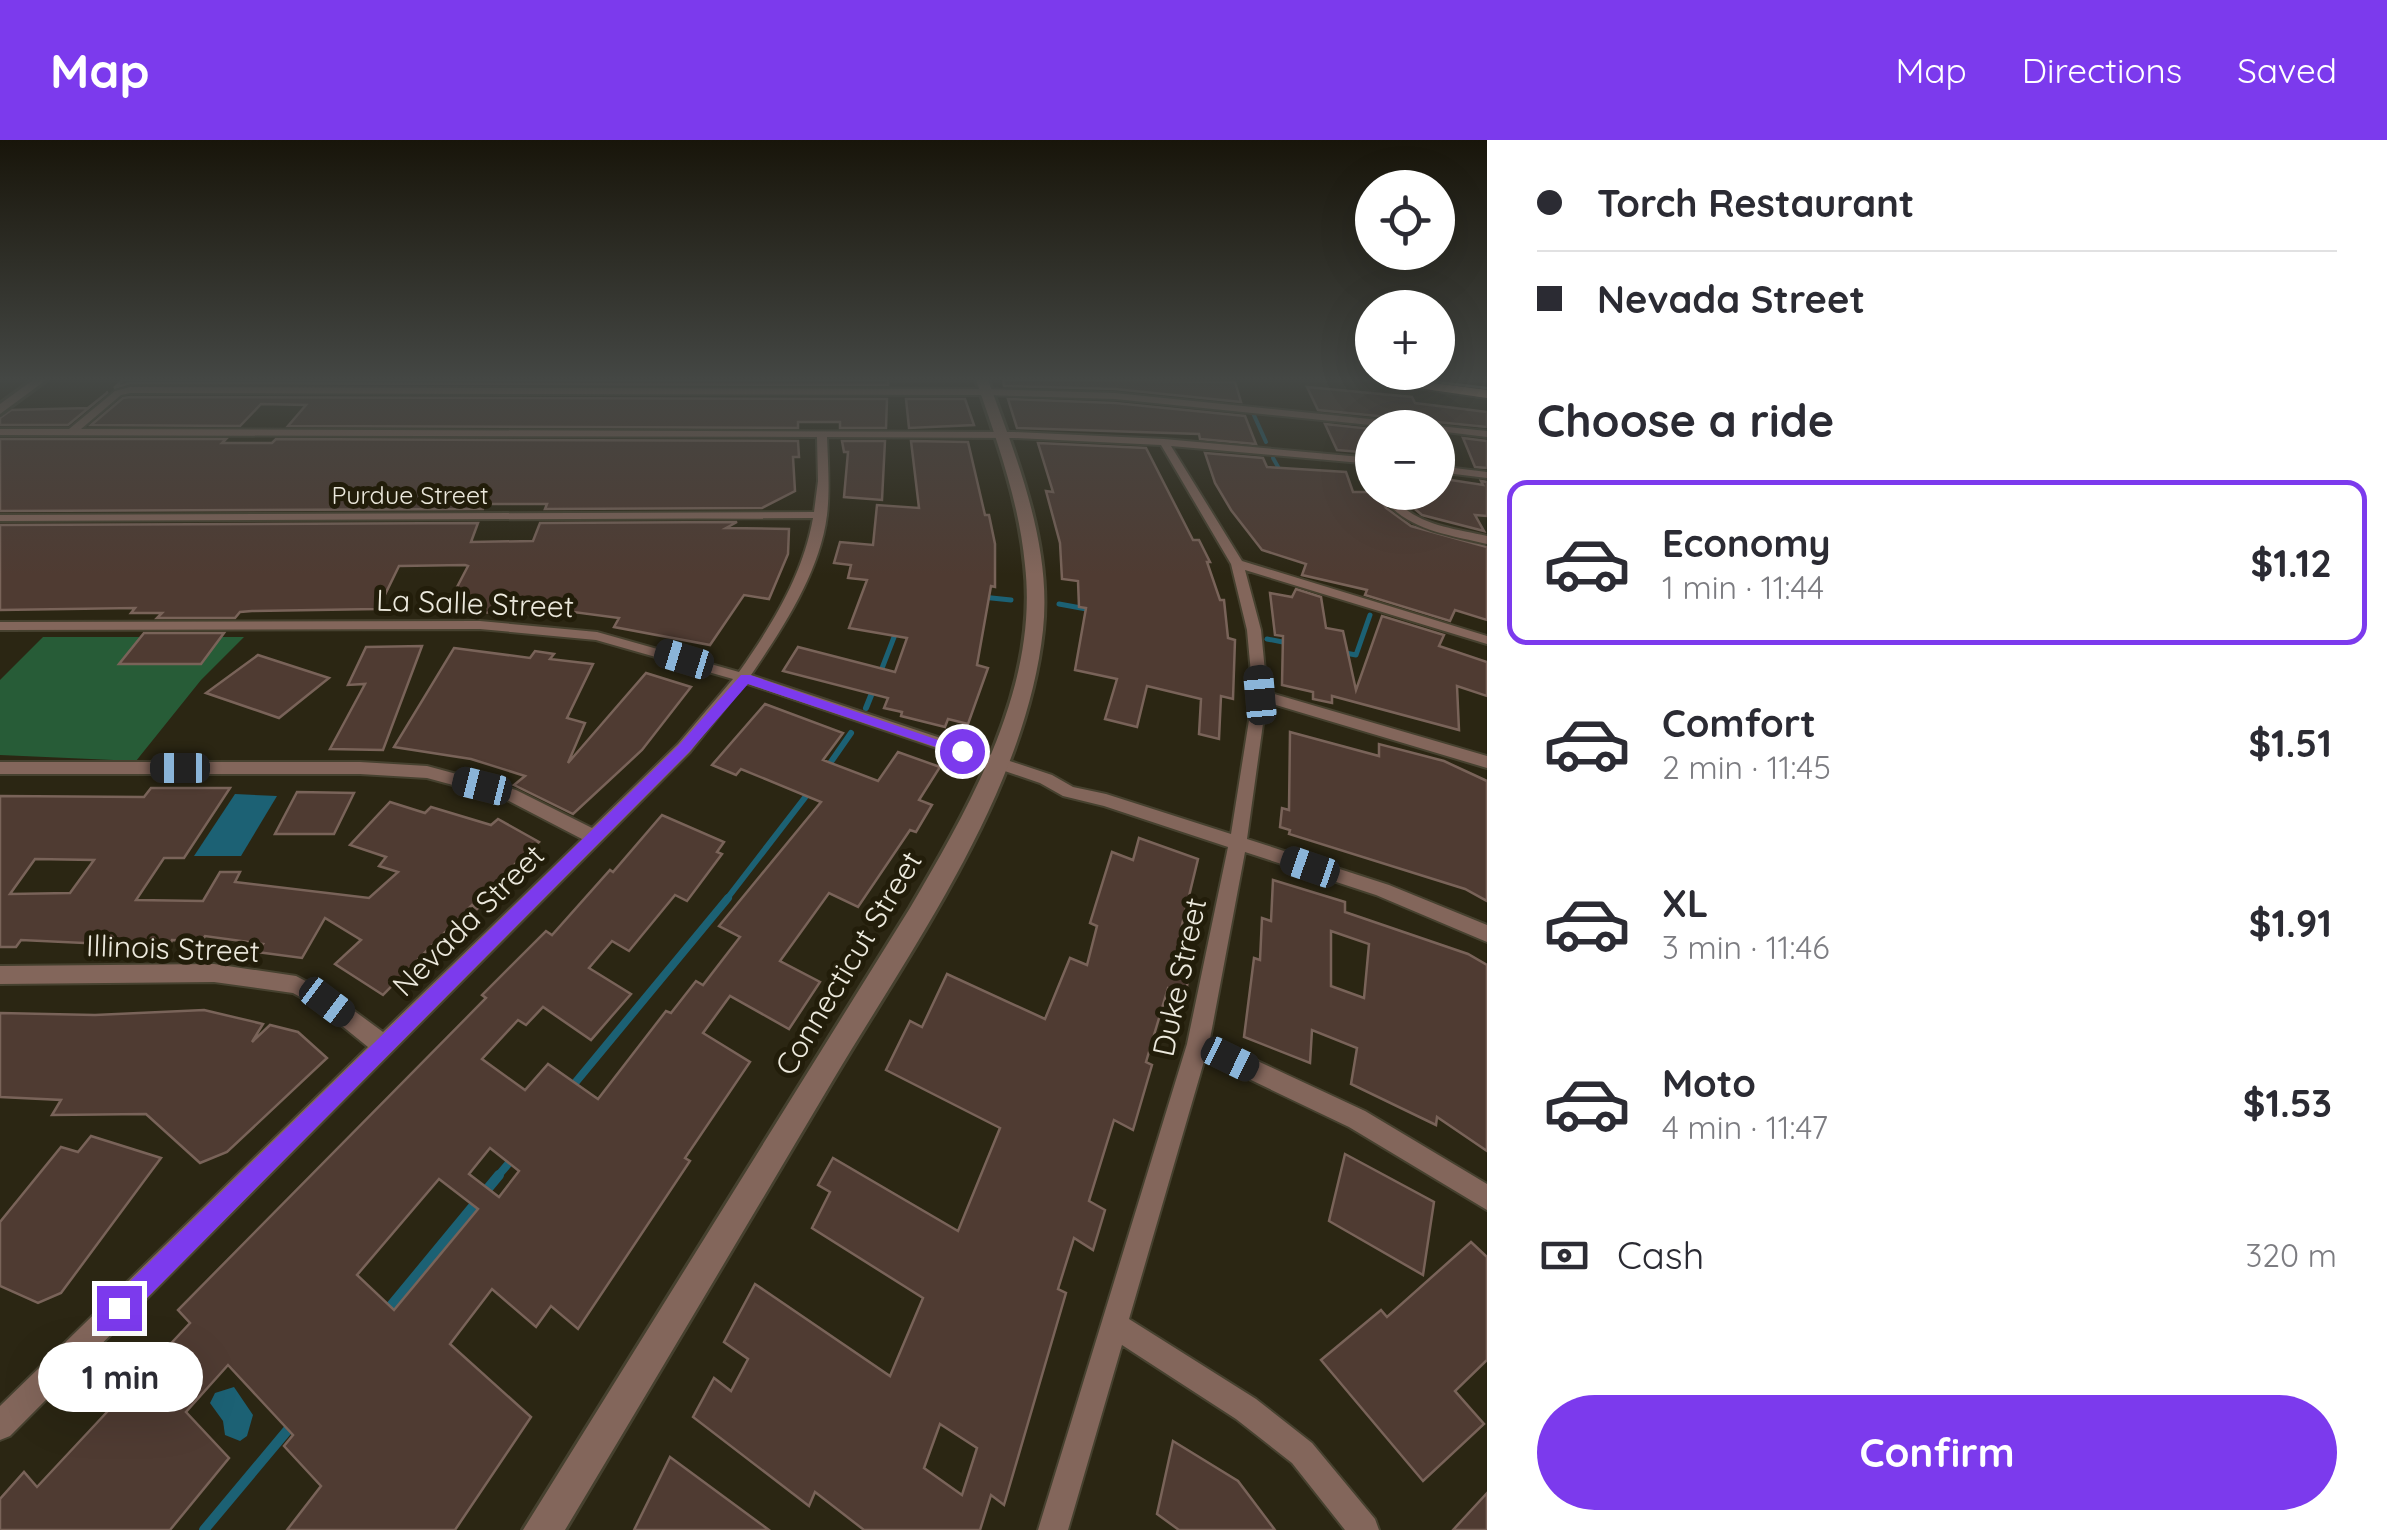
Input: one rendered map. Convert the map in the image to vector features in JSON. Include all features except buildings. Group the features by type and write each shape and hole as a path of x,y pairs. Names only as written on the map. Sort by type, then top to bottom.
{"street":[{"name":"Nevada Street","path":"4,1411 384,1046 684,748 746,678 785,613 805,569 821,515 826,470 823,445"},
{"name":"Connecticut Street","path":"544,1530 924,903 998,762 1026,680 1036,602 1032,560 1003,445"},
{"name":"Duke Street","path":"1053,1530 1198,1044 1238,843 1260,695 1254,630 1237,564 1166,445"},
{"path":"1192,445 1355,461"},
{"path":"1455,470 1487,475"},
{"path":"1396,510 1404,516 1487,540"},
{"name":"Purdue Street","path":"0,518 821,515"},
{"path":"1237,564 1487,640"},
{"name":"La Salle Street","path":"0,626 541,628 652,650 998,762 1069,792 1106,800 1382,890 1487,934"},
{"path":"1260,695 1487,762"},
{"path":"0,768 360,768 427,772 510,794 594,837"},
{"name":"Illinois Street","path":"0,974 214,973 296,985 327,1002 384,1046"},
{"path":"1198,1044 1357,1120 1487,1198"},
{"path":"1113,1324 1246,1409 1302,1454 1364,1530"}],"green space":[{"path":"43,637 244,637 201,680 136,761 0,755 0,680"}],"water":[{"path":"235,794 277,796 241,856 194,856"},
{"path":"234,1387 253,1415 247,1436 240,1441 225,1435 223,1421 210,1403 215,1393"}],"waterway":[{"path":"1273,458 1282,474"},
{"path":"982,597 1011,600"},
{"path":"1059,604 1092,610"},
{"path":"1340,652 1356,655 1370,615"},
{"path":"879,676 896,632"},
{"path":"1267,639 1288,643"},
{"path":"866,708 874,688"},
{"path":"826,769 851,733"},
{"path":"726,900 810,791"},
{"path":"570,1089 728,898"},
{"path":"497,1177 514,1157"},
{"path":"385,1313 499,1175"},
{"path":"204,1530 291,1426"}],"route":[{"path":"119,1308 684,748 746,678 962,751"}]}
